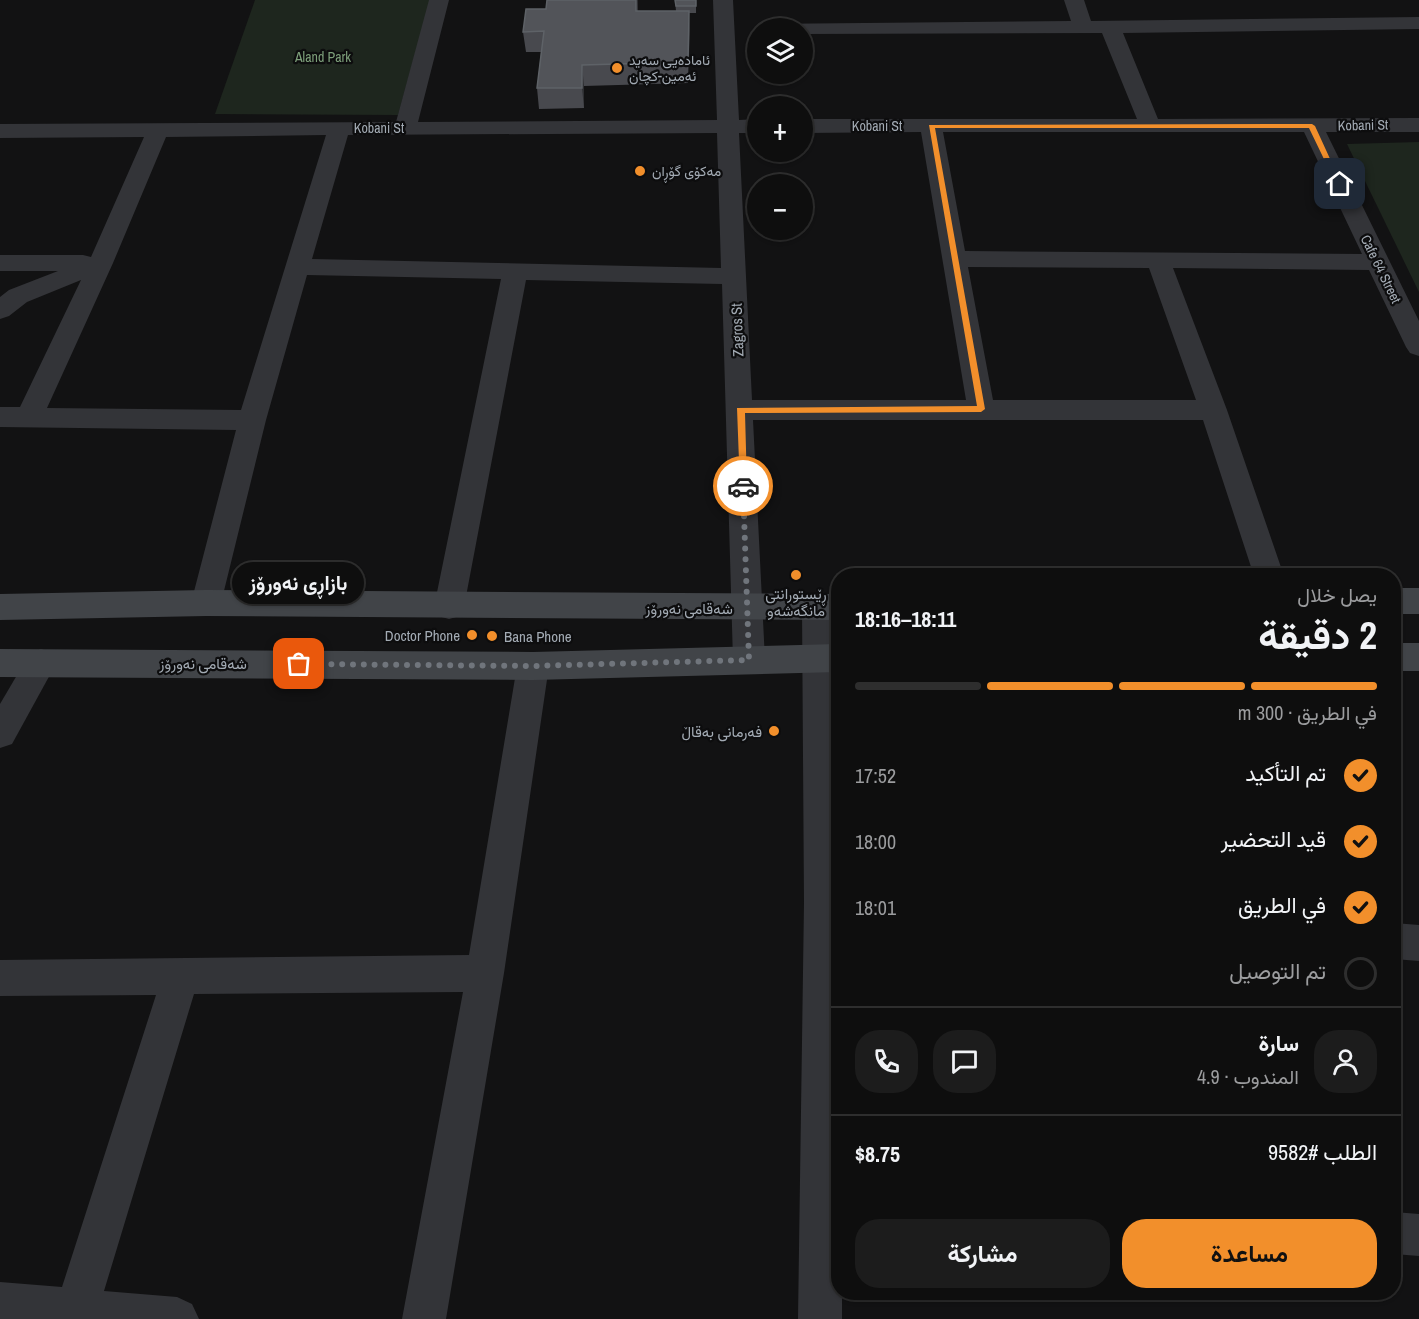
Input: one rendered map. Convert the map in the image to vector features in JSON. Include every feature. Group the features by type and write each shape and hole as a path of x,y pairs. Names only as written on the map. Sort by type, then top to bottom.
{"main road":[{"path":"1401,601 1419,601"},
{"name":"شەقامی نەورۆز","path":"0,607 206,603 450,607 828,607"},
{"path":"1401,657 1419,657"},
{"name":"شەقامی نەورۆز","path":"0,663 533,666 828,658"}],"street":[{"path":"405,128 439,0"},
{"name":"Zagros St","path":"723,0 749,660"},
{"path":"1074,0 1083,27"},
{"path":"813,24 898,18 1110,27 1348,16 1419,22"},
{"path":"1110,27 1150,125"},
{"path":"725,29 747,29"},
{"name":"Kobani St","path":"813,126 1419,125"},
{"name":"Kobani St","path":"0,131 747,126"},
{"path":"931,126 981,409"},
{"name":"Cafe 64 Street","path":"1312,126 1419,347"},
{"path":"206,603 252,420 339,128"},
{"path":"29,418 101,263 158,130"},
{"path":"955,260 1377,262"},
{"path":"1158,260 1213,410 1266,568"},
{"path":"0,263 101,263"},
{"path":"0,310 18,296 101,263"},
{"path":"297,267 735,276"},
{"path":"450,607 515,273"},
{"path":"740,410 1213,410"},
{"path":"0,417 252,420"},
{"path":"820,1319 830,1199 828,607"},
{"path":"0,734 41,662"},
{"path":"424,1319 485,973 533,666"},
{"path":"1401,942 1419,943"},
{"path":"0,978 485,973"},
{"path":"76,1311 181,976"},
{"path":"1401,1234 1419,1235"},
{"path":"0,1303 177,1319"}],"green space":[{"name":"Aland Park","path":"255,0 430,0 398,115 215,114"},
{"path":"1419,142 1419,292 1347,144"}],"building":[{"name":"ئامادەیی سەید ئەمین-کچان","path":"547,0 636,0 636,11 689,11 688,62 582,65 582,88 537,88 544,31 523,32 526,9 546,9"},
{"path":"675,0 696,0 696,6 676,6"}],"way so far":[{"path":"299,664 533,666 749,660 743,486"}],"place":[{"name":"ئامادەیی سەید ئەمین-کچان","path":"617,68"},
{"name":"مەکۆی گۆڕان","path":"640,171"},
{"name":"ڕێستورانتی مانگەشەو","path":"796,575"},
{"name":"Doctor Phone","path":"472,635"},
{"name":"Bana Phone","path":"492,636"},
{"name":"بازاڕی نەورۆز","path":"299,664"},
{"name":"فەرمانی بەقاڵ","path":"774,731"}],"route":[{"path":"743,486 740,410 981,409 931,126 1312,126 1340,184"}]}
